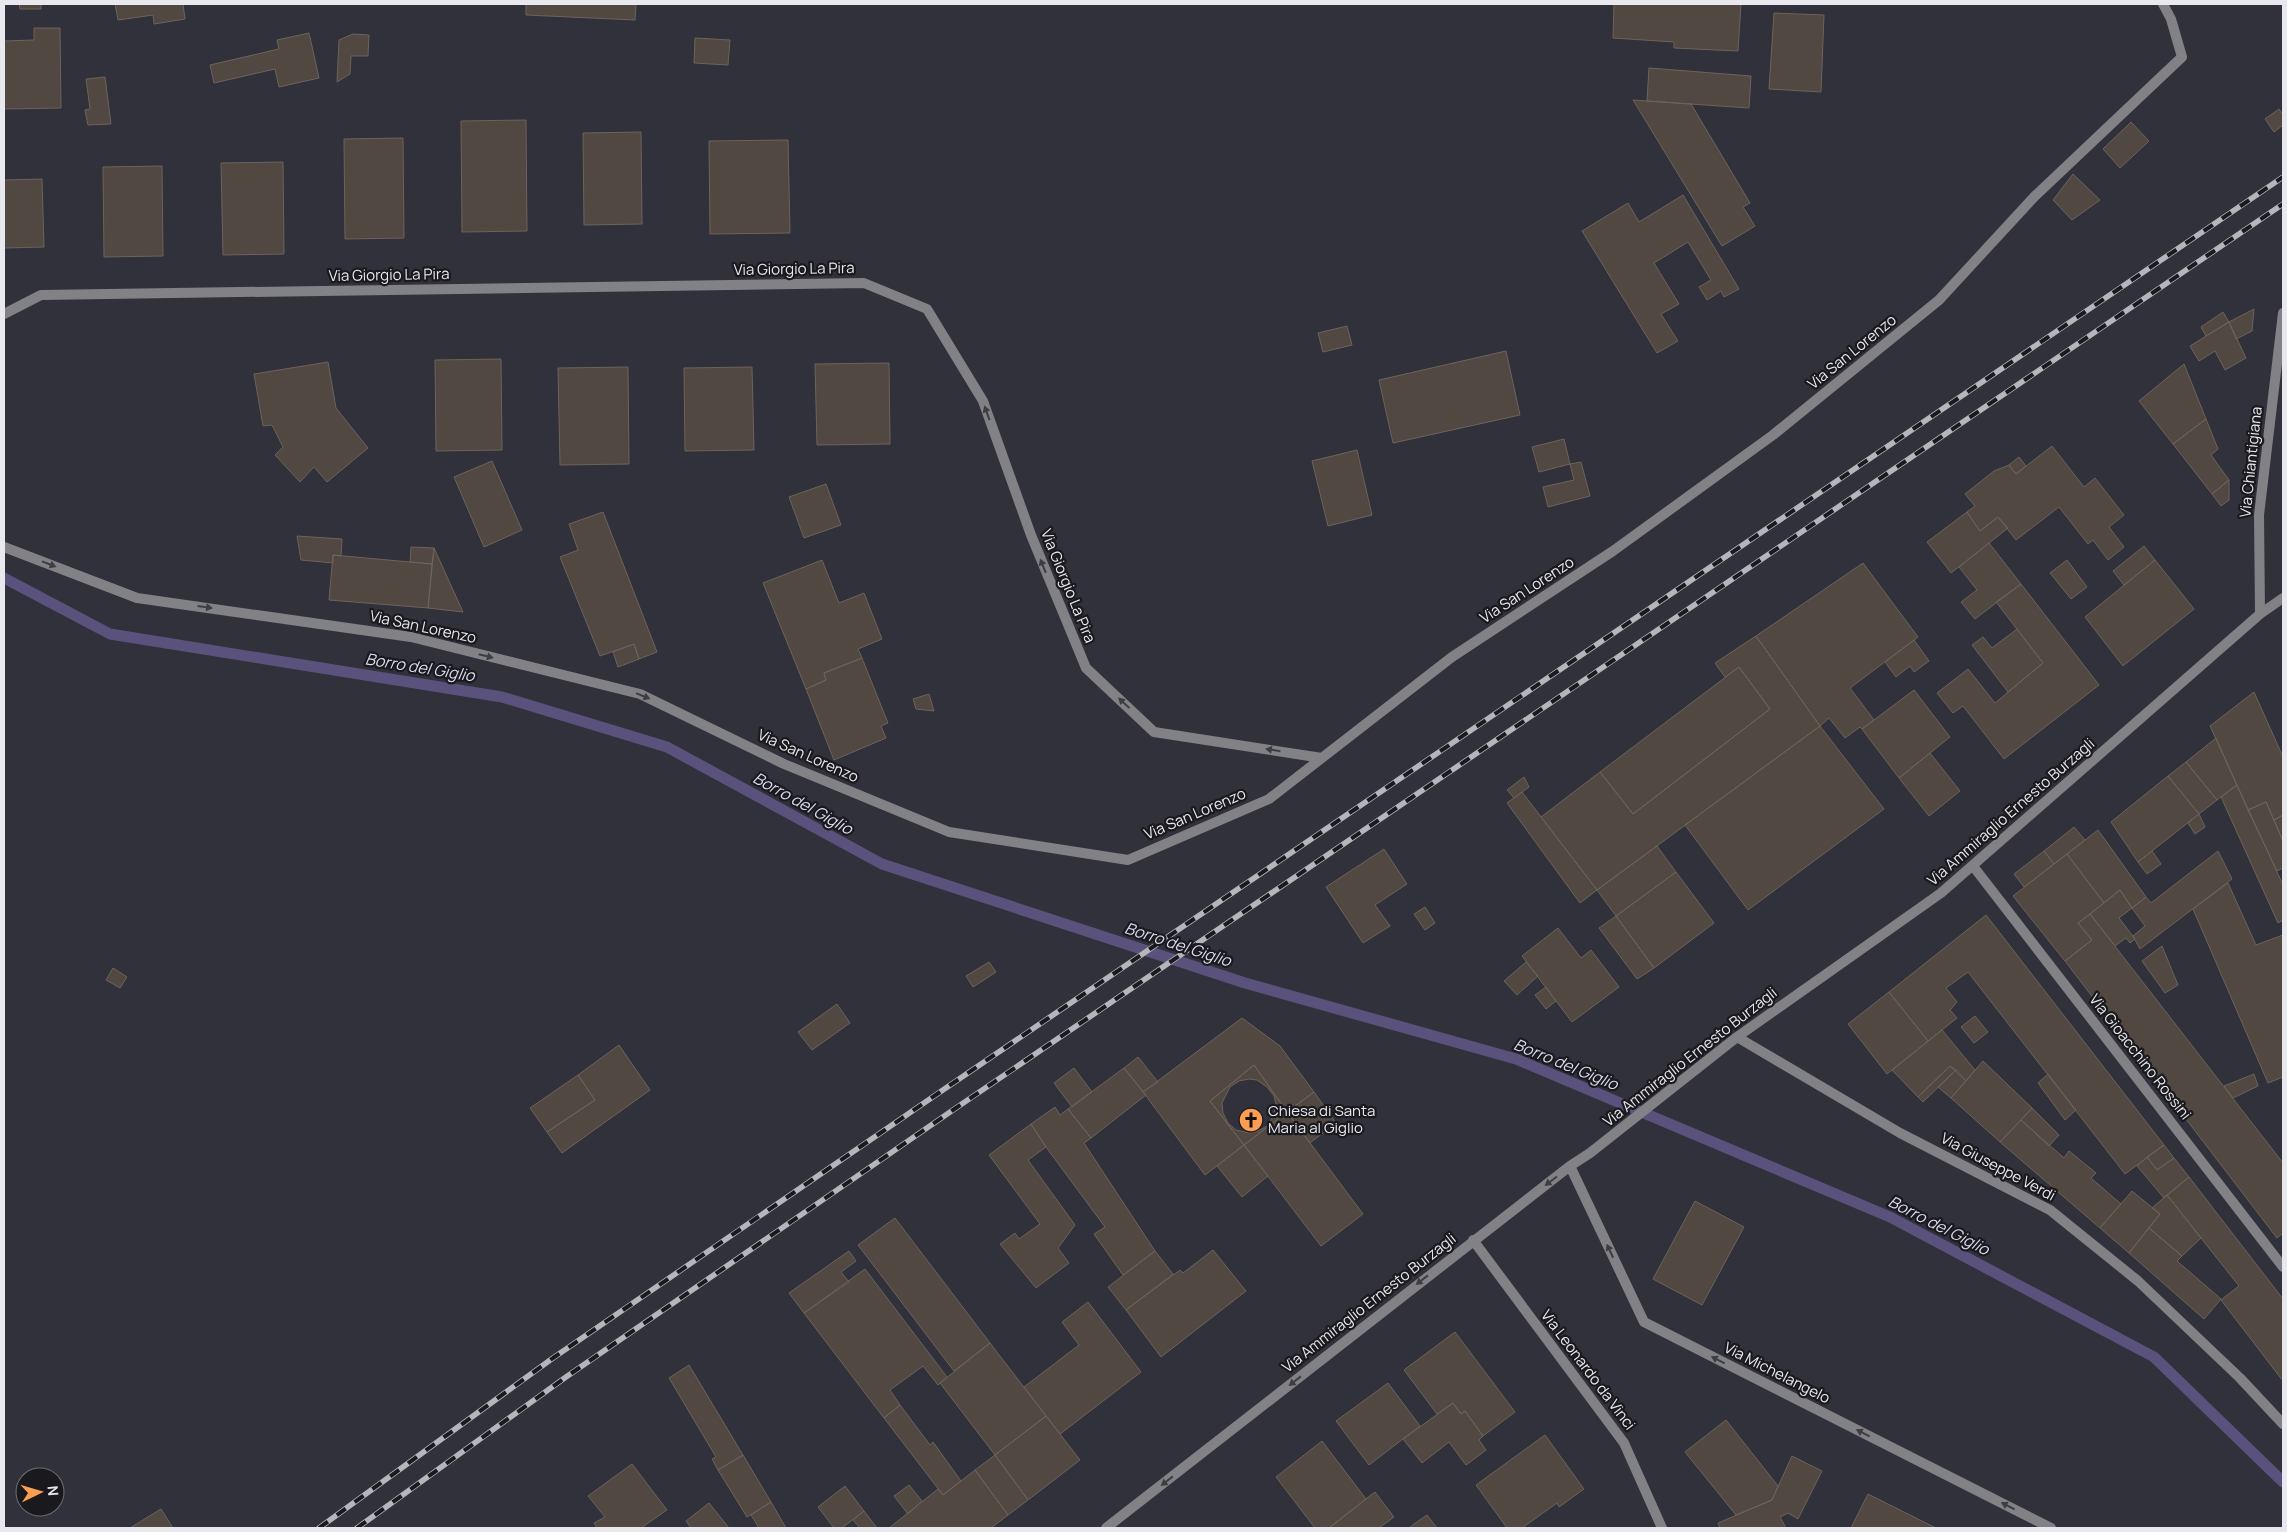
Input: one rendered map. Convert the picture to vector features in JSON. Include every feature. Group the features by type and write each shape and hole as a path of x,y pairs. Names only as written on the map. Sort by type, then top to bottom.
{"street":[{"name":"Via San Lorenzo","path":"4,547 137,598 411,637 640,694 784,764 949,832 1128,860 1269,799 1452,657 1613,551 1772,435 1939,300 2035,196 2182,57 2171,19 2162,4"},
{"name":"Via Giorgio La Pira","path":"4,314 41,294 864,283 927,309 983,401 1031,534 1086,668 1154,732 1322,758"},
{"name":"Via Chiantigiana","path":"2260,614 2259,514 2283,313"},
{"name":"Via Ammiraglio Ernesto Burzagli","path":"1106,1528 1473,1240 1570,1166 1590,1153 1736,1037 1941,893 2260,614 2283,598"},
{"name":"Via Gioacchino Rossini","path":"1972,866 2283,1267"},
{"name":"Via Giuseppe Verdi","path":"1736,1037 1900,1133 2050,1210 2138,1281 2240,1378 2283,1424"},
{"name":"Via Michelangelo","path":"1570,1166 1644,1322 2052,1528"},
{"name":"Via Leonardo da Vinci","path":"1473,1240 1624,1443 1662,1528"}],"building":[{"path":"19,4 41,4 41,9 20,9"},
{"path":"115,4 183,4 185,19 154,24 153,15 118,20"},
{"path":"526,4 636,4 635,20 526,15"},
{"path":"1614,4 1741,4 1738,51 1674,48 1674,42 1613,38"},
{"path":"1774,13 1824,15 1821,92 1769,89"},
{"path":"34,28 60,28 61,108 4,109 4,41 34,40"},
{"path":"309,33 319,78 279,87 275,69 214,83 210,65 279,49 277,40"},
{"path":"353,34 369,35 368,56 351,56 350,74 337,82 339,40"},
{"path":"695,38 730,40 728,65 694,63"},
{"path":"1649,68 1751,76 1749,108 1647,101"},
{"path":"105,77 111,124 88,125 85,110 90,109 86,79"},
{"path":"1633,100 1691,104 1750,203 1743,207 1755,226 1722,246"},
{"path":"2279,109 2283,115 2283,125 2274,132 2265,119"},
{"path":"526,120 527,231 462,232 461,121"},
{"path":"2131,122 2149,141 2120,168 2103,149"},
{"path":"641,132 642,224 584,225 583,133"},
{"path":"403,138 404,238 345,239 344,139"},
{"path":"788,140 790,233 710,234 709,141"},
{"path":"283,162 284,254 223,255 221,163"},
{"path":"162,166 163,256 104,257 103,167"},
{"path":"2073,174 2100,200 2072,220 2053,200"},
{"path":"42,179 44,247 4,248 4,180"},
{"path":"1683,195 1739,289 1724,297 1721,291 1707,300 1699,287 1711,280 1688,242 1654,263 1679,304 1661,314 1678,341 1657,353 1582,231 1628,203 1639,222"},
{"path":"2254,309 2252,331 2236,339 2229,322"},
{"path":"2223,312 2229,322 2206,336 2201,327"},
{"path":"2229,322 2246,358 2225,370 2215,351 2199,361 2190,346"},
{"path":"1347,326 1352,345 1323,352 1318,333"},
{"path":"1506,351 1520,415 1393,443 1379,380"},
{"path":"501,359 502,450 436,451 435,360"},
{"path":"328,362 336,408 368,448 327,482 314,467 300,482 275,455 283,447 272,425 263,426 254,374"},
{"path":"889,363 890,444 817,445 815,364"},
{"path":"2184,364 2206,419 2173,444 2139,401"},
{"path":"628,367 629,464 560,465 558,368"},
{"path":"752,367 754,450 685,451 684,368"},
{"path":"2206,419 2218,449 2211,455 2229,480 2212,494 2173,444"},
{"path":"1564,439 1570,464 1539,472 1532,447"},
{"path":"2052,446 2084,487 2095,478 2124,515 2109,527 2124,547 2108,560 2093,540 2088,544 2059,507 2016,540 1998,517 1980,531 1967,512 1975,506 1965,494 1994,471 2009,465 2016,474"},
{"path":"1357,450 1372,515 1328,526 1312,461"},
{"path":"2019,457 2026,466 2016,474 2009,465"},
{"path":"492,461 522,530 484,547 454,477"},
{"path":"1581,462 1590,496 1548,507 1543,487 1574,480 1570,464"},
{"path":"2229,480 2229,500 2221,506 2212,494"},
{"path":"826,484 841,525 804,538 789,497"},
{"path":"603,512 657,652 639,659 634,644 600,656 560,557 578,550 569,524"},
{"path":"1967,512 1980,531 1998,517 2008,528 1951,573 1927,542"},
{"path":"297,536 342,539 341,556 333,555 333,563 301,560"},
{"path":"1989,543 2021,584 1975,619 1961,602 1977,590 1959,567"},
{"path":"2144,546 2155,560 2124,585 2113,571"},
{"path":"411,547 434,548 432,564 410,562"},
{"path":"434,548 463,612 428,608"},
{"path":"333,555 432,564 428,608 329,600"},
{"path":"822,560 839,603 864,593 882,639 858,649 862,658 824,673 826,680 806,689 763,583"},
{"path":"2067,560 2087,587 2071,599 2050,573"},
{"path":"2155,560 2194,609 2123,666 2085,617"},
{"path":"1863,563 1918,637 1850,688 1874,720 1845,738 1829,718 1820,726 1756,636"},
{"path":"2021,584 2099,685 2004,759 1963,706 1953,713 1937,693 1968,669 1995,703 2043,663 1996,602"},
{"path":"2017,629 2043,663 2008,692 1972,645 1983,637 1992,648"},
{"path":"1756,636 1820,726 1597,890 1541,817 1600,772 1633,814 1770,709 1739,667 1725,677 1715,663"},
{"path":"1914,640 1929,661 1914,672 1910,666 1896,677 1885,662"},
{"path":"634,644 639,659 618,667 613,652"},
{"path":"862,658 888,723 881,726 886,738 834,760 806,689 826,680 824,673"},
{"path":"1739,667 1770,709 1633,814 1600,772"},
{"path":"1914,690 1950,737 1899,778 1862,729"},
{"path":"2254,692 2283,757 2283,815 2274,820 2266,802 2248,810 2210,726"},
{"path":"929,694 934,711 916,709 913,699"},
{"path":"1820,726 1884,809 1748,910 1685,825"},
{"path":"2216,738 2237,785 2217,800 2186,762"},
{"path":"1930,753 1960,791 1929,816 1899,778"},
{"path":"2186,762 2217,800 2199,814 2168,776"},
{"path":"2168,776 2199,814 2138,862 2111,822"},
{"path":"1524,777 1529,787 1514,798 1507,790"},
{"path":"2237,785 2283,885 2283,920 2278,923 2221,797"},
{"path":"1522,792 1597,890 1580,903 1507,803"},
{"path":"2266,802 2283,841 2283,868 2277,871 2248,810"},
{"path":"2199,814 2205,827 2195,834 2188,823"},
{"path":"2283,815 2283,841 2274,820"},
{"path":"2074,827 2085,840 2054,864 2044,851"},
{"path":"2098,830 2146,897 2132,908 2120,890 2104,903 2067,854"},
{"path":"1657,846 1676,872 1616,916 1597,890"},
{"path":"1384,849 1407,884 1375,905 1390,926 1363,943 1326,887"},
{"path":"2044,851 2054,864 2024,887 2014,874"},
{"path":"2152,851 2161,864 2147,874 2138,862"},
{"path":"2218,851 2232,879 2140,949 2133,936 2145,926 2132,908 2146,897 2151,903"},
{"path":"2067,854 2104,903 2078,923 2092,940 2065,961 2013,896"},
{"path":"1676,872 1714,923 1654,968 1616,916"},
{"path":"2228,883 2256,945 2283,935 2283,1077 2268,1083 2193,909"},
{"path":"2120,890 2132,908 2119,918 2135,939 2130,943 2126,938 2115,946 2090,914"},
{"path":"1425,907 1435,923 1425,930 1414,914"},
{"path":"2090,914 2283,1163 2283,1233 2277,1238 2065,961 2092,940 2078,923"},
{"path":"1986,915 2164,1145 2125,1174 1968,972 1946,988 1957,1002 1950,1010 1957,1018 1928,1041 1889,992"},
{"path":"1616,916 1654,968 1637,979 1599,928"},
{"path":"1558,928 1581,958 1591,950 1619,987 1572,1022 1522,956"},
{"path":"2162,946 2178,985 2165,993 2142,961"},
{"path":"989,962 996,972 973,987 966,976"},
{"path":"1526,962 1538,976 1517,995 1504,981"},
{"path":"113,968 127,977 120,988 106,980"},
{"path":"1546,987 1556,1001 1546,1009 1535,995"},
{"path":"1889,992 1928,1041 1887,1074 1848,1024"},
{"path":"837,1004 850,1023 812,1050 798,1032"},
{"path":"1975,1016 1988,1032 1974,1043 1961,1027"},
{"path":"1242,1018 1280,1046 1314,1092 1287,1112 1254,1065 1210,1101 1244,1145 1205,1175 1143,1092"},
{"path":"1942,1030 1975,1070 1966,1081 1950,1066 1918,1097 1892,1070"},
{"path":"619,1045 650,1090 562,1153 547,1132 595,1100 578,1075"},
{"path":"1138,1057 1158,1082 1143,1092 1124,1068"},
{"path":"1983,1061 2032,1108 2000,1142 1951,1098"},
{"path":"1254,1065 1287,1112 1244,1145 1210,1101","holes":["1257,1080 1267,1087 1274,1096 1276,1104 1273,1117 1267,1126 1258,1131 1249,1133 1236,1130 1228,1123 1223,1113 1222,1103 1230,1087 1239,1081"]},
{"path":"1950,1066 1956,1070 1923,1102 1918,1097"},
{"path":"1074,1068 1092,1092 1072,1107 1054,1083"},
{"path":"1124,1068 1146,1095 1091,1138 1068,1109"},
{"path":"1956,1070 1966,1081 1951,1098 1938,1087"},
{"path":"2048,1074 2076,1110 2065,1120 2038,1083"},
{"path":"2254,1074 2258,1086 2233,1098 2224,1086"},
{"path":"578,1075 595,1100 547,1132 530,1108"},
{"path":"1314,1092 1336,1123 1310,1143 1287,1112"},
{"path":"1055,1107 1060,1115 1068,1109 1091,1138 1084,1143 1155,1251 1123,1275 1094,1234 1105,1227 1031,1124"},
{"path":"2032,1108 2059,1135 2049,1146 2021,1120"},
{"path":"1287,1112 1363,1214 1321,1246 1244,1145"},
{"path":"2021,1120 2064,1158 2069,1151 2096,1173 2091,1178 2121,1204 2100,1228 2000,1142"},
{"path":"1031,1124 1046,1147 1028,1160 1075,1225 1058,1248 1069,1263 1036,1288 1000,1244 1015,1233 1019,1239 1040,1224 989,1155"},
{"path":"1244,1145 1268,1176 1242,1197 1217,1166"},
{"path":"2164,1145 2174,1158 2157,1170 2147,1157"},
{"path":"2147,1157 2157,1170 2174,1158 2189,1177 2164,1198 2137,1166"},
{"path":"2189,1177 2283,1299 2283,1381 2221,1300 2239,1286 2167,1195"},
{"path":"2132,1191 2160,1214 2129,1253 2100,1228"},
{"path":"2167,1195 2201,1238 2182,1256 2149,1228 2160,1214 2152,1208"},
{"path":"1695,1201 1744,1227 1702,1305 1653,1279"},
{"path":"895,1218 990,1343 954,1371 858,1245"},
{"path":"2149,1228 2182,1256 2177,1261 2221,1299 2204,1319 2129,1253"},
{"path":"1213,1250 1246,1291 1161,1357 1126,1310 1180,1270 1183,1273"},
{"path":"849,1251 856,1261 841,1272 849,1282 804,1313 789,1293"},
{"path":"1155,1251 1173,1274 1126,1310 1108,1287"},
{"path":"865,1269 947,1377 938,1385 923,1366 890,1390 900,1405 884,1418 804,1313"},
{"path":"1088,1302 1141,1372 1060,1434 1024,1387 1079,1345 1062,1322"},
{"path":"1455,1332 1515,1412 1483,1436 1465,1411 1461,1414 1453,1403 1437,1414 1404,1370"},
{"path":"990,1343 1046,1416 995,1455 940,1383"},
{"path":"689,1365 743,1455 718,1470 712,1459 716,1457 669,1378"},
{"path":"1388,1383 1420,1426 1369,1465 1336,1421"},
{"path":"1453,1403 1461,1414 1465,1411 1483,1436 1479,1440 1486,1450 1466,1465 1449,1442 1422,1463 1403,1439"},
{"path":"900,1405 930,1445 933,1442 961,1481 943,1495 884,1418"},
{"path":"1046,1416 1080,1460 1028,1500 995,1455"},
{"path":"1726,1420 1778,1486 1772,1500 1736,1515 1685,1452"},
{"path":"1545,1435 1584,1489 1559,1507 1557,1503 1522,1528 1507,1528 1476,1485"},
{"path":"1322,1441 1366,1499 1329,1528 1315,1528 1276,1477"},
{"path":"743,1455 771,1502 747,1517 718,1470"},
{"path":"995,1455 1028,1500 1008,1515 975,1470"},
{"path":"1792,1456 1822,1471 1798,1519 1788,1513 1780,1517 1786,1528 1720,1528 1718,1523 1772,1500"},
{"path":"632,1464 667,1510 641,1528 597,1528 594,1523 605,1517 588,1496"},
{"path":"975,1470 1008,1515 991,1528 889,1528 938,1489 943,1495"},
{"path":"909,1485 922,1501 908,1514 894,1496"},
{"path":"845,1486 864,1511 842,1528 834,1528 818,1507"},
{"path":"1375,1492 1394,1517 1379,1528 1329,1528"},
{"path":"1868,1494 1936,1528 1851,1528"},
{"path":"771,1502 786,1528 759,1528 751,1515"},
{"path":"709,1503 729,1528 691,1528 686,1521"},
{"path":"161,1509 173,1528 130,1528"},
{"path":"864,1511 877,1528 860,1528 853,1520"},
{"path":"1427,1515 1437,1528 1409,1528 1414,1524"}],"waterway":[{"name":"Borro del Giglio","path":"4,578 110,634 502,697 667,747 882,864 1245,983 1516,1059 1890,1217 2154,1357 2283,1482"}],"railway":[{"path":"319,1528 553,1358 2283,177"},
{"path":"357,1528 566,1377 953,1110 2283,204"}],"place":[{"name":"Chiesa di Santa Maria al Giglio","path":"1251,1120"}]}
